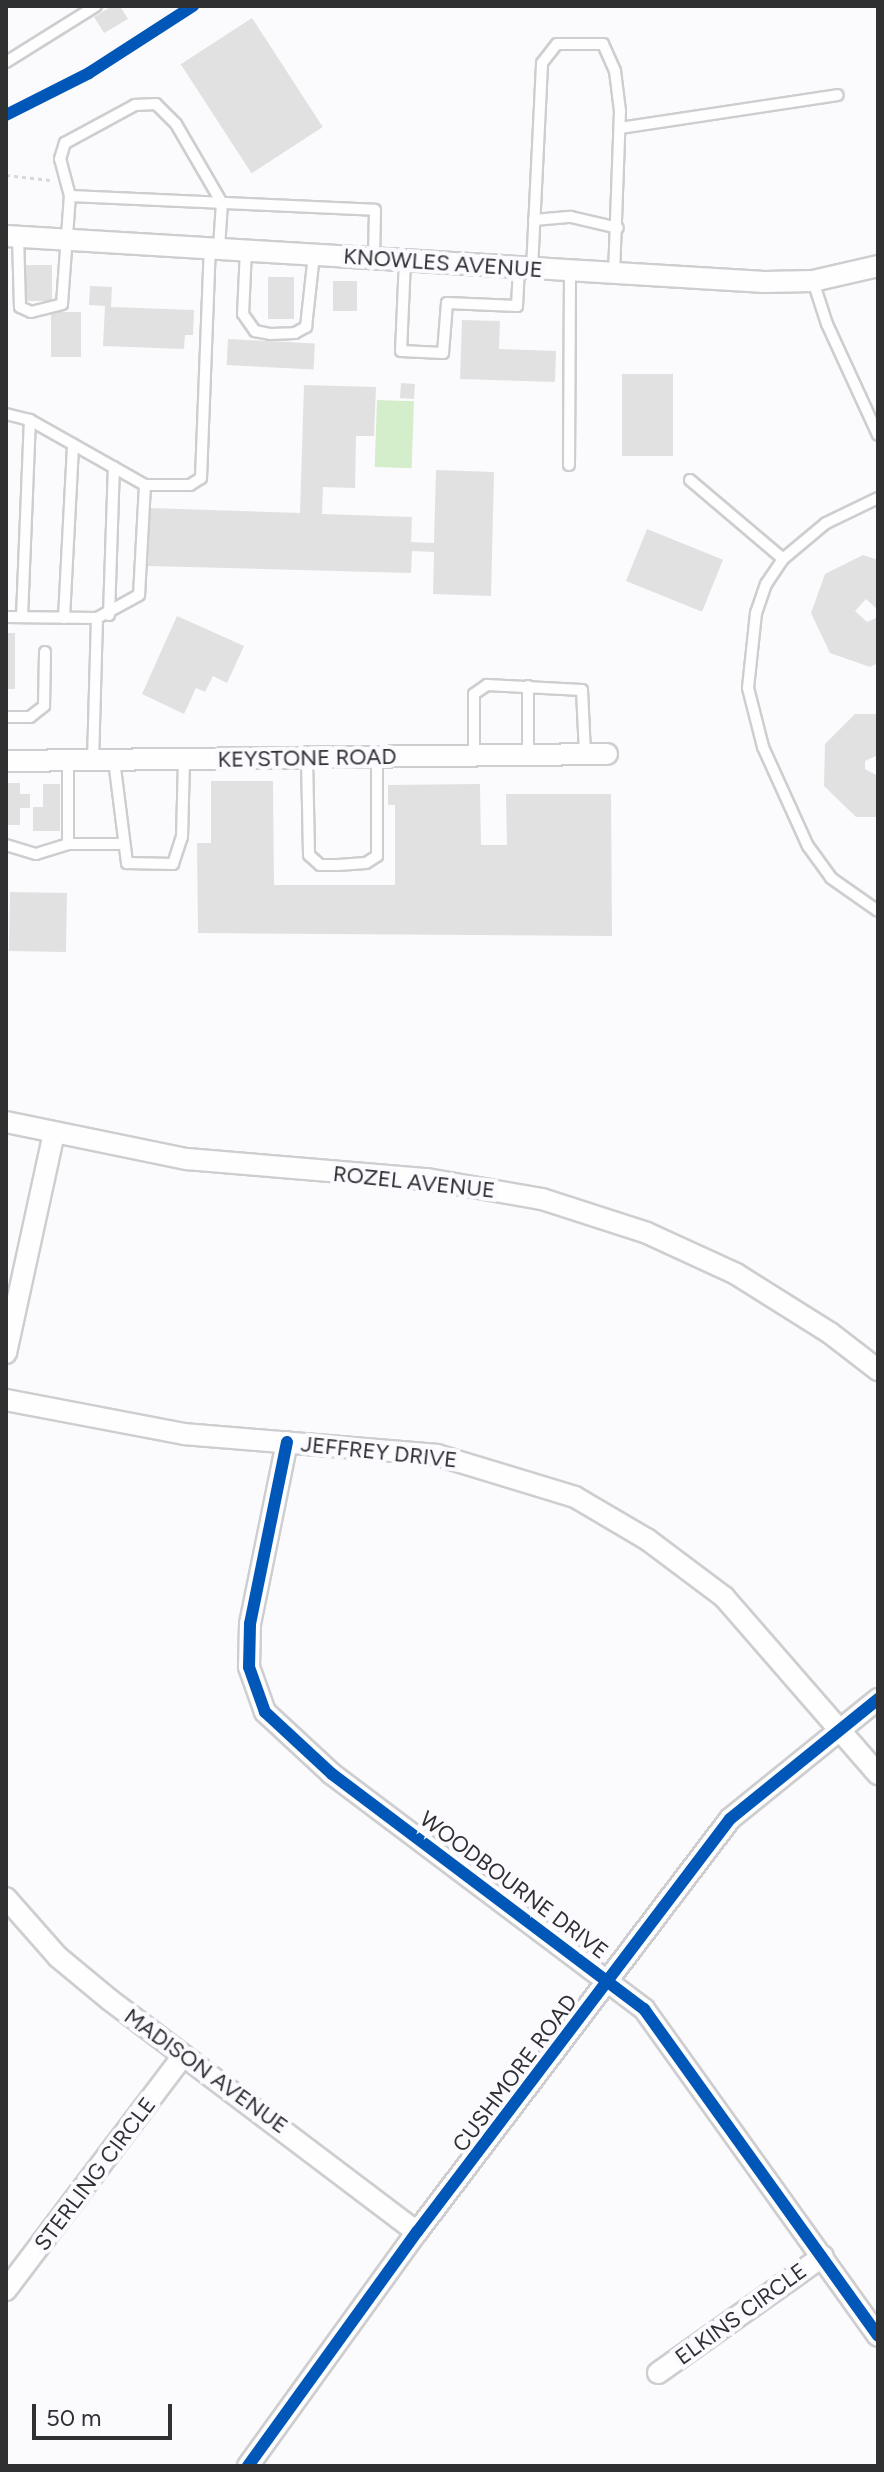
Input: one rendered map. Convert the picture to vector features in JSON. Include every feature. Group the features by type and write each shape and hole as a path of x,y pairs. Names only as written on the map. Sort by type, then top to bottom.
{"street":[{"name":"KNOWLES AVENUE","path":"12,236 614,275 813,281 878,266"},
{"name":"KEYSTONE ROAD","path":"6,761 607,754"},
{"name":"ROZEL AVENUE","path":"6,1122 242,1166 427,1179 542,1199 647,1233 736,1274 830,1333 878,1370"},
{"path":"6,1353 54,1133"},
{"name":"JEFFREY DRIVE","path":"6,1400 184,1434 465,1461 547,1486 600,1510 724,1597 878,1774"},
{"name":"WOODBOURNE DRIVE","path":"287,1442 250,1624 249,1667 265,1712 332,1774 609,1980 666,2033 878,2336"},
{"name":"CUSHMORE ROAD","path":"248,2466 417,2232 730,1819 878,1699"},
{"name":"MADISON AVENUE","path":"6,1898 58,1957 183,2056 417,2232"},
{"name":"STERLING CIRCLE","path":"6,2290 183,2056"},
{"name":"ELKINS CIRCLE","path":"658,2373 823,2256"}],"lane":[{"path":"6,62 82,9 96,6"},
{"path":"405,260 401,351 443,353 447,303 517,306 534,220 542,63 549,49 557,44 603,44 615,71 620,128 614,275"},
{"path":"620,128 838,95"},
{"path":"6,414 30,420 145,485 190,485 201,478 214,247 222,203 176,124 156,104 135,105 65,143 60,159 70,196 62,304 31,312 20,307 12,236"},
{"path":"70,196 375,210 374,258"},
{"path":"534,220 571,217 618,228"},
{"path":"246,249 243,314 255,331 270,334 295,333 306,327 314,254"},
{"path":"569,465 570,272"},
{"path":"813,281 827,324 878,435"},
{"path":"22,617 30,420"},
{"path":"64,618 73,444"},
{"path":"93,760 114,467"},
{"path":"690,480 783,559"},
{"path":"6,617 103,617 139,595 145,485"},
{"path":"878,498 826,523 783,559 766,584 749,649 748,688 763,747 808,846 831,878 878,911"},
{"path":"6,717 30,717 44,706 45,652"},
{"path":"528,686 528,755"},
{"path":"474,755 478,688 528,686 582,690 585,754"},
{"path":"307,758 309,855 320,865 338,865 366,863 377,856 377,757"},
{"path":"114,760 127,863 173,864 182,837 184,759"},
{"path":"68,761 68,844"},
{"path":"6,845 36,854 68,844 123,844"}],"path":[{"path":"6,175 68,181"}],"green space":[{"path":"377,400 414,401 412,468 375,467"}],"building":[{"path":"112,6 120,6 128,19 104,33 94,17"},
{"path":"252,18 323,127 252,173 181,64"},
{"path":"23,265 52,265 52,301 23,301"},
{"path":"268,277 294,277 294,319 268,319"},
{"path":"333,281 357,281 357,311 333,311"},
{"path":"90,286 112,287 111,307 194,310 193,335 185,335 184,349 103,346 105,306 89,305"},
{"path":"51,312 81,312 81,357 51,357"},
{"path":"462,320 500,321 499,349 556,351 555,382 460,379"},
{"path":"228,339 315,344 314,370 227,365"},
{"path":"622,374 673,374 673,456 622,456"},
{"path":"401,383 415,384 414,399 400,398"},
{"path":"304,385 376,387 374,436 356,436 355,488 323,487 322,514 412,517 411,542 434,543 436,470 494,472 491,596 433,594 434,552 412,551 411,573 148,566 150,508 300,513"},
{"path":"647,529 723,560 702,612 626,581"},
{"path":"863,555 878,560 878,610 866,599 855,611 867,622 878,617 878,663 870,667 830,653 811,613 825,574"},
{"path":"177,616 244,646 227,683 213,676 205,692 196,688 184,714 142,694"},
{"path":"6,633 15,633 15,689 6,689"},
{"path":"855,714 878,714 878,755 865,761 865,769 878,776 878,817 856,817 824,786 825,744"},
{"path":"211,781 273,781 274,885 395,885 395,805 388,805 388,785 480,784 481,845 507,845 506,794 611,794 612,936 198,933 197,843 211,843"},
{"path":"6,783 20,783 20,794 30,794 30,808 20,808 20,825 6,825"},
{"path":"43,784 60,784 60,831 33,831 33,807 43,807"},
{"path":"10,892 67,893 66,952 9,951"}],"cycle path":[{"path":"6,115 89,73 193,6"},
{"path":"287,1442 250,1624 249,1667 265,1712 332,1774 644,2009 878,2336"},
{"path":"248,2466 417,2232 730,1819 878,1699"}]}
